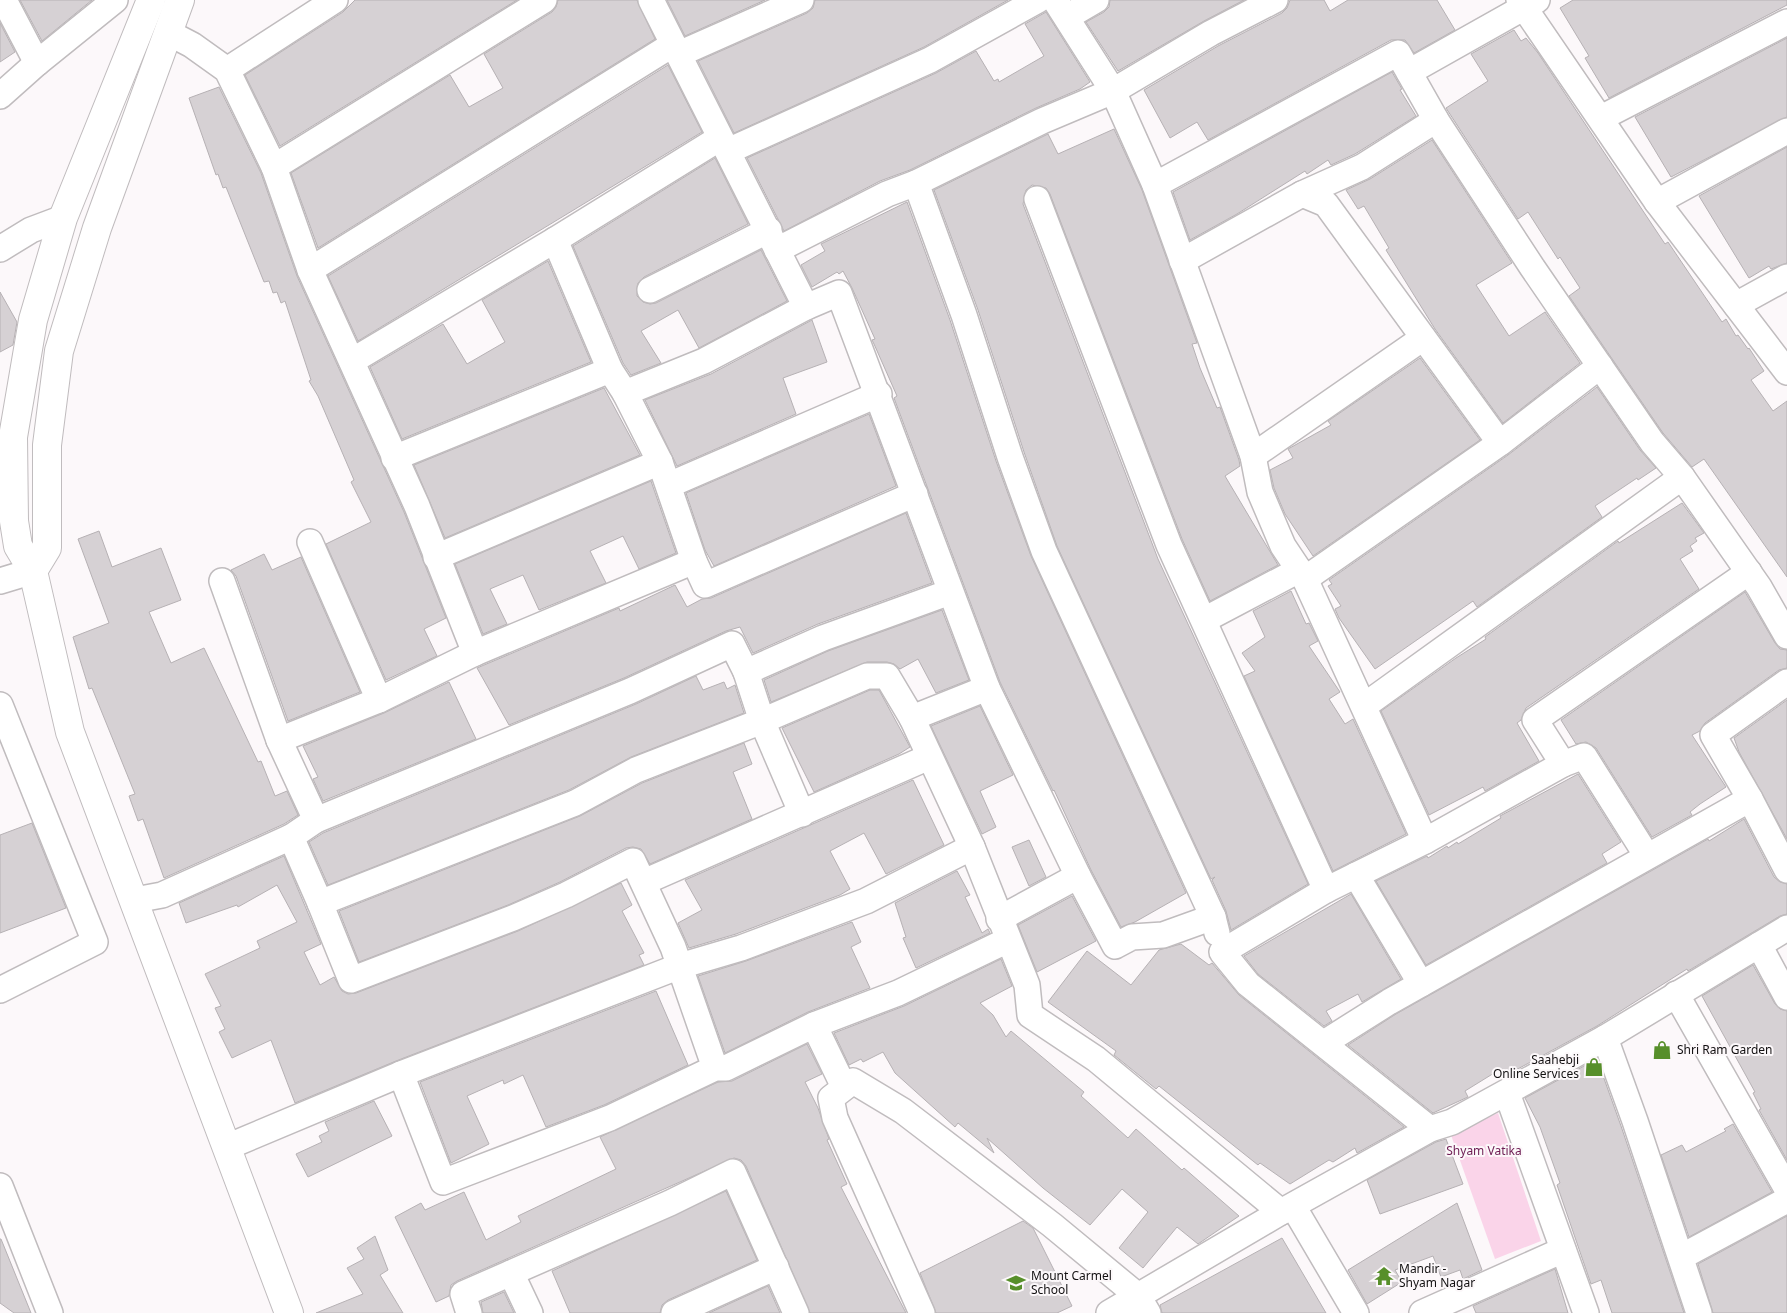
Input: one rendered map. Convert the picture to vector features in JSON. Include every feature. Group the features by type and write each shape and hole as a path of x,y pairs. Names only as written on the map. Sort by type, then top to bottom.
{"street":[{"path":"4,0 37,63"},
{"path":"0,96 37,63 115,0"},
{"path":"151,0 63,218 33,320 13,437 14,521 18,546 33,570 70,732 135,900 289,1313"},
{"path":"0,581 33,570 46,548 47,445 59,351 97,228 180,0"},
{"path":"227,70 335,0"},
{"path":"274,167 544,0"},
{"path":"651,0 806,307"},
{"path":"310,270 676,50 801,0"},
{"path":"352,360 555,240 724,144 930,60 1038,0"},
{"path":"1096,0 1061,8 1114,91 1156,186 1253,456 1260,492 1283,546 1302,575 1364,706 1425,841"},
{"path":"650,290 916,183 1042,121 1114,91 1211,33 1275,0"},
{"path":"1409,72 1527,3 1657,202 1787,372"},
{"path":"1601,118 1787,22"},
{"path":"169,33 192,45 227,70 274,167 310,270 417,506 475,653"},
{"path":"1156,186 1398,53 1436,120 1600,366 1652,442 1682,477 1749,572 1787,636"},
{"path":"1182,261 1302,194 1362,167 1436,120"},
{"path":"1657,202 1787,131"},
{"path":"916,183 964,315 1010,457 1044,551 1213,917 1222,952 1248,984 1430,1129"},
{"path":"1302,194 1326,204 1500,443"},
{"path":"1037,198 1169,545 1326,890"},
{"path":"0,249 31,230 63,218"},
{"path":"555,240 610,370 625,393 660,462 694,561 705,585 914,494"},
{"path":"1736,305 1787,277"},
{"path":"625,393 704,361 806,307 839,293 879,394 950,592 988,688 1078,876 1114,946 1132,937 1163,935 1213,917"},
{"path":"1253,456 1424,338"},
{"path":"1204,620 1302,575 1500,443 1600,366"},
{"path":"394,458 610,370"},
{"path":"669,485 879,394"},
{"path":"436,557 660,462"},
{"path":"1364,706 1682,477"},
{"path":"0,494 14,521"},
{"path":"310,542 379,700"},
{"path":"279,740 379,700 475,653 694,561"},
{"path":"1563,764 1535,720 1749,572"},
{"path":"222,581 279,740 316,820"},
{"path":"746,672 823,638 950,592"},
{"path":"135,900 162,895 291,837 316,820 630,691 732,644 746,672 762,721 802,814"},
{"path":"320,903 575,803 636,770 762,721 867,676 887,676 912,718 972,847 1003,930 1027,985 1030,1015 1096,1059 1287,1209 1356,1313"},
{"path":"1787,682 1713,734 1750,798 1787,870"},
{"path":"912,718 988,688"},
{"path":"0,705 95,942 0,990"},
{"path":"1222,952 1326,890 1425,841 1563,764 1584,756 1647,856"},
{"path":"644,882 929,757"},
{"path":"1324,1043 1421,984 1750,798"},
{"path":"291,837 351,980 513,918 566,895 633,861 680,966 715,1068"},
{"path":"227,1147 401,1074 680,966 741,948 866,901 972,847"},
{"path":"1356,875 1421,984"},
{"path":"401,1074 443,1182 610,1118 715,1068 726,1068 814,1025 898,993 1003,930 1078,876"},
{"path":"1109,1313 1143,1305 1287,1209 1430,1129 1452,1122 1605,1038 1787,928"},
{"path":"1760,946 1787,997"},
{"path":"1676,994 1787,1189"},
{"path":"814,1025 844,1087"},
{"path":"1605,1038 1699,1313"},
{"path":"922,1313 835,1118 831,1098 853,1081 903,1111 1052,1225 1143,1305"},
{"path":"1507,1093 1586,1313"},
{"path":"469,1313 463,1294 670,1203 733,1172 796,1313"},
{"path":"0,1186 50,1313"},
{"path":"1681,1257 1787,1200"},
{"path":"1432,1311 1563,1250"},
{"path":"674,1313 776,1267"},
{"path":"511,1273 530,1313"}],"green space":[{"name":"Shyam Vatika","path":"1498,1113 1541,1241 1495,1259 1451,1135"}],"building":[{"path":"20,0 92,0 42,41"},
{"path":"355,0 517,0 280,146 245,75 343,12"},
{"path":"558,0 637,0 655,39 318,248 291,173 450,75 469,107 503,88 484,54 552,12"},
{"path":"667,0 765,0 685,36"},
{"path":"815,0 1008,0 924,47 734,133 698,61 807,13 813,8"},
{"path":"1110,0 1244,0 1118,71 1086,22 1104,12 1109,7"},
{"path":"1290,0 1324,0 1330,11 1348,0 1437,0 1455,30 1414,53 1405,40 1391,40 1208,140 1197,122 1170,138 1144,90 1218,46 1282,13 1287,8"},
{"path":"1573,0 1787,0 1787,5 1609,98 1585,58 1589,56 1560,8"},
{"path":"1046,12 1090,82 1080,89 1036,108 910,170 880,181 784,231 747,158 936,73 976,51 994,81 998,79 999,82 1044,56 1025,24"},
{"path":"0,23 15,52 0,62"},
{"path":"1514,30 1521,41 1526,38 1538,53 1665,244 1668,242 1722,322 1726,319 1736,336 1738,335 1749,348 1764,371 1751,380 1773,411 1787,401 1787,577 1704,459 1692,467 1663,433 1569,296 1580,288 1560,257 1558,259 1528,212 1518,219 1446,108 1488,81 1471,54"},
{"path":"1787,38 1787,117 1671,177 1635,117"},
{"path":"668,65 702,132 358,341 328,276"},
{"path":"1392,72 1402,89 1400,90 1416,116 1355,154 1331,165 1328,160 1307,174 1305,171 1237,214 1190,240 1173,192"},
{"path":"219,87 261,173 297,276 404,512 446,618 424,629 437,656 386,680 326,544 371,522 351,482 354,480 318,396 309,381 311,380 285,301 281,303 277,292 273,293 269,281 264,282 226,187 223,188 218,174 216,175 189,98"},
{"path":"1114,129 1142,190 1197,343 1192,344 1200,368 1217,408 1220,407 1239,460 1240,466 1225,476 1278,565 1210,601 1182,539 1050,194 1046,188 1032,185 1026,190 1023,204 1158,559 1308,884 1231,930 1226,911 1212,880 1215,877 1211,879 1057,546 978,310 934,190 1048,134 1058,154"},
{"path":"1432,140 1512,263 1476,285 1509,336 1545,312 1580,363 1503,423 1435,329 1386,250 1389,248 1364,206 1358,209 1346,190 1370,179"},
{"path":"1787,147 1787,263 1771,269 1769,266 1749,278 1699,196"},
{"path":"715,158 748,224 644,277 638,283 637,296 643,302 656,303 761,250 787,301 699,348 678,310 641,331 661,363 631,375 623,363 573,246"},
{"path":"907,202 950,320 996,461 1031,556 1186,893 1135,922 1121,927 1091,870 1054,790 1000,682 894,398 897,396 872,340 875,339 852,288 843,271 839,274 837,272 812,287 801,265 825,251 821,244"},
{"path":"548,261 591,362 402,439 370,367 443,324 467,364 505,342 482,300"},
{"path":"0,292 17,322 13,345 0,352"},
{"path":"812,320 827,362 783,378 796,414 677,466 645,400 711,374"},
{"path":"1420,358 1480,440 1313,556 1285,514 1274,488 1270,470 1293,458 1288,449 1331,425 1328,421"},
{"path":"1597,387 1640,450 1656,468 1638,480 1637,478 1595,506 1602,517 1477,607 1473,601 1375,669 1339,618 1335,609 1341,606 1328,586 1332,584 1329,580 1508,455"},
{"path":"604,388 640,455 445,538 414,465"},
{"path":"869,414 896,486 714,566 705,550 686,493"},
{"path":"651,481 676,553 639,569 623,536 590,551 606,583 539,610 523,575 490,589 507,624 483,634 455,564"},
{"path":"1682,503 1704,533 1695,538 1697,541 1690,546 1693,551 1680,559 1699,589 1526,708 1521,720 1517,723 1539,761 1485,791 1483,787 1429,815 1381,711 1486,639 1485,637 1618,541 1619,543"},
{"path":"906,513 932,583 818,624 753,653 740,627 726,631 624,678 509,725 477,668 619,608 620,611 675,585 687,607"},
{"path":"99,531 112,567 161,548 181,600 149,612 171,663 204,648 258,762 261,761 275,796 287,791 298,815 284,824 164,878 143,819 138,821 129,796 135,794 92,688 89,689 73,637 109,623 78,539"},
{"path":"264,554 272,570 301,557 360,692 288,721 236,576 231,570"},
{"path":"1291,591 1306,624 1309,623 1318,641 1309,646 1340,692 1329,699 1345,724 1353,719 1406,834 1333,871 1244,676 1255,671 1242,653 1265,637 1253,611"},
{"path":"1745,592 1775,643 1780,649 1787,650 1787,668 1779,670 1705,723 1700,731 1692,735 1726,787 1690,812 1692,815 1652,837 1596,748 1586,742 1576,744 1561,720"},
{"path":"942,610 969,680 936,693 918,659 900,669 894,664 887,662 867,662 771,702 764,680 828,651"},
{"path":"696,676 703,690 724,682 727,689 735,685 744,713 631,757 569,790 328,885 309,842 323,833 636,704"},
{"path":"449,682 476,739 323,801 313,779 318,777 303,746 384,713"},
{"path":"870,690 879,690 910,747 899,754 814,792 782,728"},
{"path":"1787,700 1787,839 1739,752 1734,738"},
{"path":"980,706 1013,775 980,791 996,827 982,834 931,726"},
{"path":"744,743 752,764 733,772 752,819 650,864 641,849 626,848 560,882 508,905 359,962 339,911 580,816 642,783"},
{"path":"1578,774 1621,842 1602,854 1607,863 1426,965 1376,881 1427,856 1428,858 1447,846 1448,848 1457,842 1458,844 1501,818 1500,816"},
{"path":"913,780 944,845 886,874 864,833 830,851 850,889 840,895 736,934 689,948 678,923 702,910 685,880"},
{"path":"1744,819 1774,877 1780,882 1787,884 1787,914 1780,916 1688,971 1687,969 1597,1026 1514,1071 1513,1067 1502,1074 1499,1070 1465,1091 1468,1097 1433,1113 1348,1045 1396,1014 1708,839 1709,841"},
{"path":"32,823 66,908 0,933 0,835"},
{"path":"1029,840 1046,877 1029,886 1012,847"},
{"path":"284,856 321,944 304,952 320,985 334,977 342,991 348,994 356,993 518,931 621,883 632,905 622,911 644,953 639,955 644,965 396,1061 295,1103 271,1040 232,1058 219,1032 225,1029 215,1008 221,1006 205,974 260,948 257,941 297,922 277,885 238,907 237,905 186,923 179,903"},
{"path":"957,871 970,895 965,897 982,933 988,929 990,933 916,968 903,938 906,937 895,903"},
{"path":"1351,894 1401,979 1362,1002 1358,994 1326,1011 1332,1021 1324,1026 1258,974 1244,956"},
{"path":"1072,896 1096,941 1037,972 1018,925"},
{"path":"852,922 861,942 851,947 870,988 808,1012 725,1053 698,976 746,961"},
{"path":"1181,944 1209,965 1212,963 1239,995 1404,1127 1357,1153 1355,1148 1333,1162 1329,1160 1290,1184 1260,1163 1258,1165 1159,1086 1156,1089 1114,1055 1116,1051 1048,1002 1087,951 1131,985 1159,950"},
{"path":"1001,959 1012,986 980,1003 993,1015 1006,1037 1011,1031 1084,1092 1081,1096 1128,1138 1136,1129 1182,1170 1184,1168 1239,1216 1198,1244 1177,1227 1143,1268 1119,1248 1148,1212 1122,1189 1090,1225 1043,1188 987,1138 994,1153 958,1123 955,1127 895,1073 883,1052 863,1062 861,1059 849,1065 834,1033 904,1006"},
{"path":"1753,965 1775,1004 1780,1009 1787,1011 1787,1160 1759,1110 1761,1109 1753,1093 1755,1092 1702,996"},
{"path":"656,991 688,1065 604,1105 546,1127 523,1075 504,1084 503,1080 467,1096 489,1144 451,1163 420,1082"},
{"path":"807,1044 822,1074 805,1082 818,1108 829,1139 827,1140 847,1184 841,1187 906,1313 810,1313 746,1166 741,1160 734,1158 457,1281 451,1285 449,1296 436,1302 395,1217 421,1203 425,1210 464,1192 486,1240 521,1222 518,1216 616,1169 600,1137 718,1082 732,1081"},
{"path":"1597,1059 1684,1313 1612,1313 1601,1280 1591,1284 1557,1185 1560,1183 1540,1127 1525,1098"},
{"path":"374,1101 392,1136 308,1177 296,1154 322,1142 319,1136 329,1131 325,1122"},
{"path":"1733,1124 1772,1192 1689,1237 1661,1155 1682,1145 1686,1152 1726,1131 1724,1129"},
{"path":"1446,1139 1463,1184 1380,1214 1367,1180 1436,1142"},
{"path":"726,1191 757,1260 668,1300 662,1305 660,1313 570,1313 552,1271"},
{"path":"1457,1203 1482,1270 1463,1279 1460,1270 1441,1277 1433,1256 1395,1270 1402,1282 1367,1304 1348,1270"},
{"path":"1787,1216 1787,1313 1713,1313 1698,1264"},
{"path":"1023,1221 1033,1228 1072,1306 1057,1313 936,1313 920,1273"},
{"path":"375,1236 388,1270 380,1275 403,1313 316,1313 363,1294 347,1268 364,1259 357,1248"},
{"path":"1282,1238 1326,1313 1162,1313 1160,1305"},
{"path":"0,1239 31,1313 14,1313 0,1303"},
{"path":"1555,1269 1568,1313 1476,1313 1473,1306"},
{"path":"768,1286 780,1313 709,1313"},
{"path":"504,1292 514,1313 483,1313 481,1302"}],"place":[{"name":"Shri Ram Garden","path":"1662,1050"},
{"name":"Saahebji Online Services","path":"1594,1067"},
{"name":"Mandir - Shyam Nagar","path":"1384,1276"},
{"name":"Mount Carmel School","path":"1016,1283"}]}
